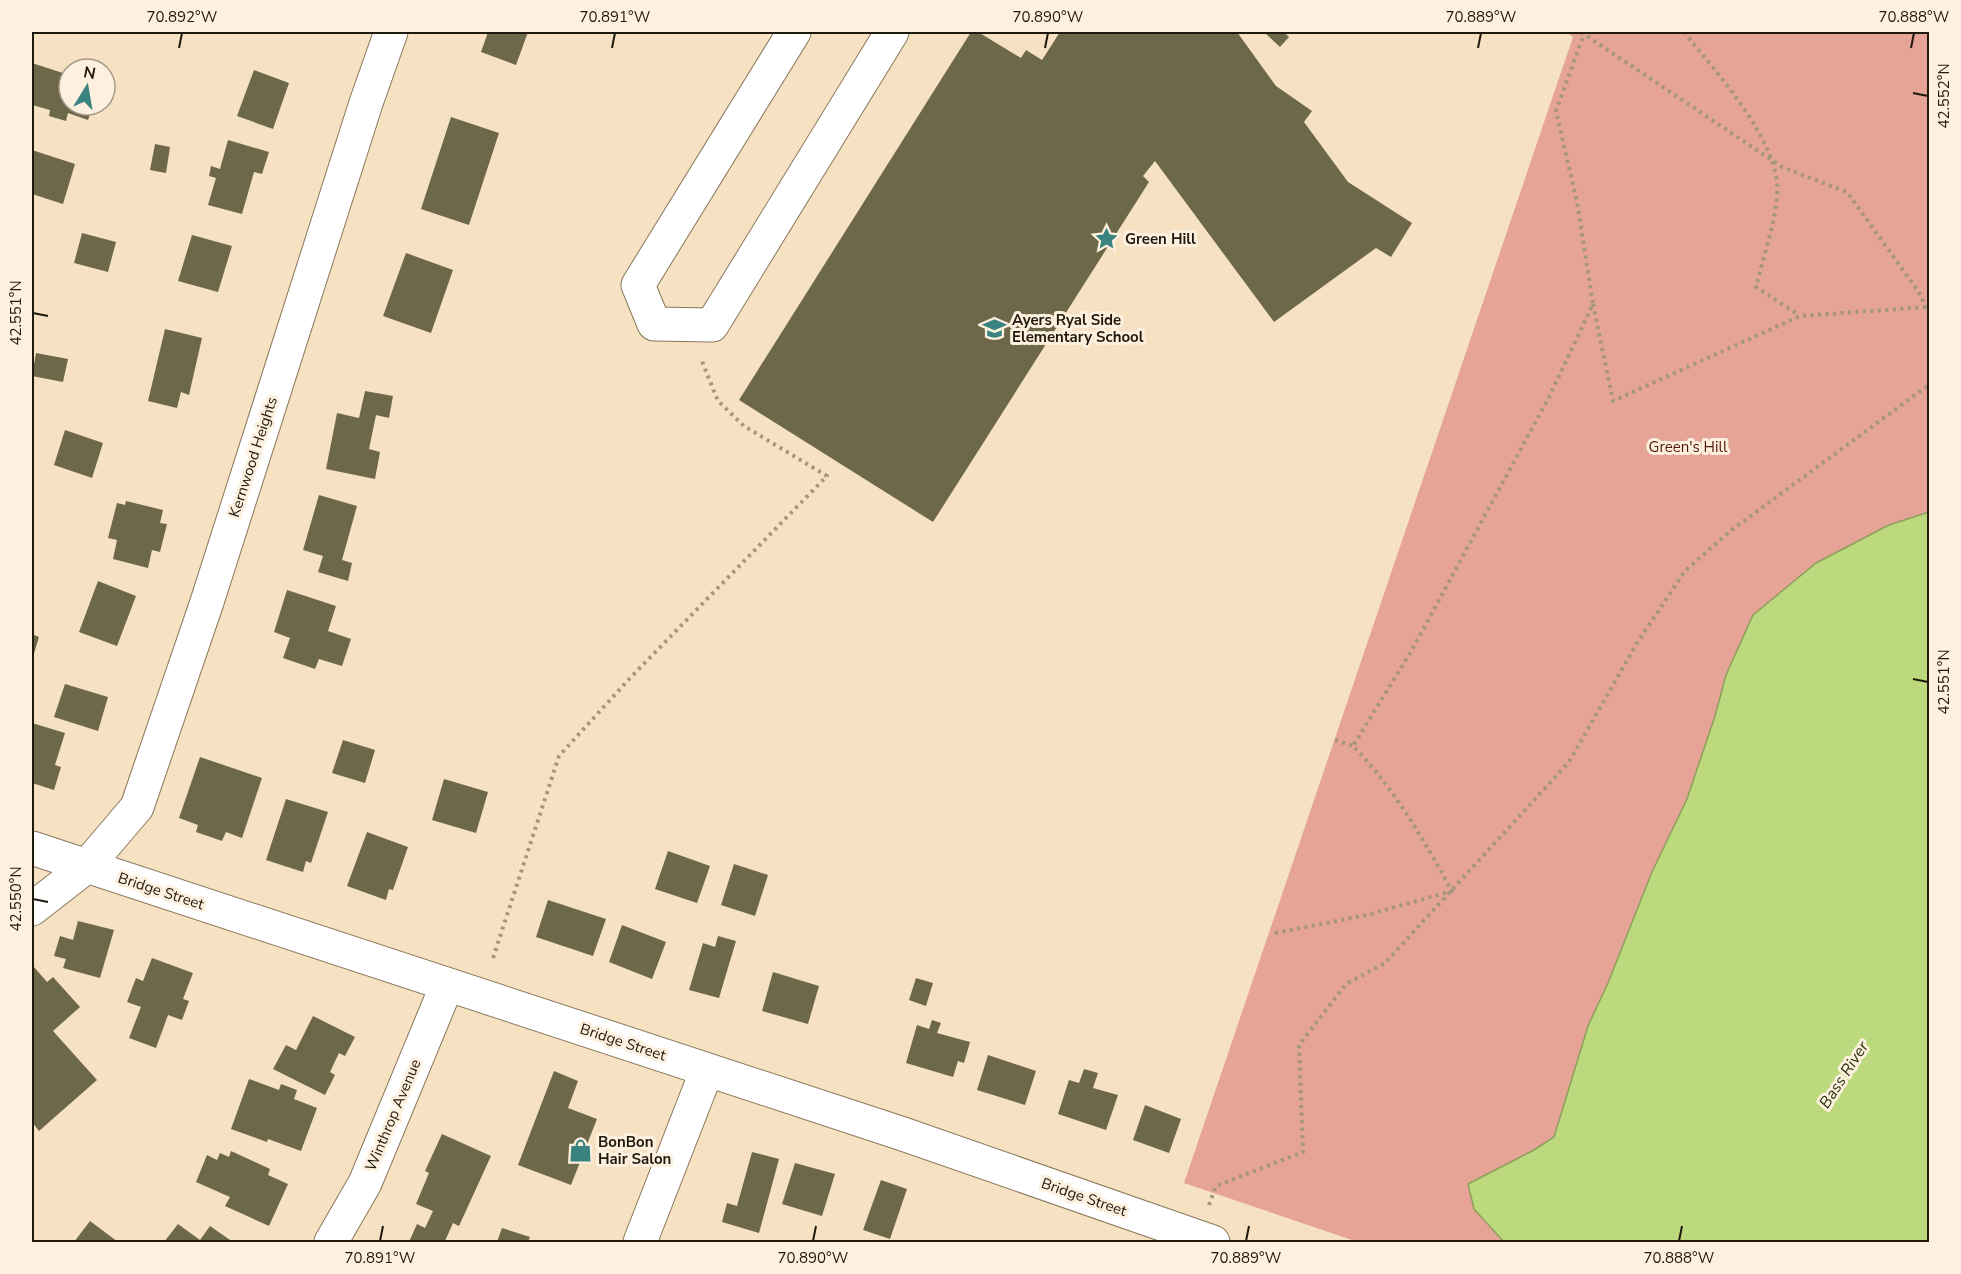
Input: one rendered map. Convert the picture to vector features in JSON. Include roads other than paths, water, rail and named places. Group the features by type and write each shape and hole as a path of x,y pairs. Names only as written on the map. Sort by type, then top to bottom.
{"street":[{"name":"Kernwood Heights","path":"32,909 86,867 137,807 207,603 366,103 391,32"},
{"path":"794,32 638,285 654,324 712,325 891,32"},
{"name":"Bridge Street","path":"32,848 903,1134 1205,1240"},
{"name":"Winthrop Avenue","path":"331,1242 365,1183 447,985"},
{"path":"640,1242 707,1070"}],"water":[{"name":"Bass River","path":"1929,512 1929,1242 1504,1242 1474,1209 1468,1184 1534,1150 1554,1137 1588,1026 1608,983 1652,872 1687,799 1715,716 1726,675 1753,615 1816,563 1889,525"}],"place":[{"name":"Green Hill","path":"1107,239"},
{"name":"Ayers Ryal Side Elementary School","path":"994,329"},
{"name":"BonBon Hair Salon","path":"580,1151"}],"park label":[{"name":"Green's Hill","path":"1688,447"}]}
